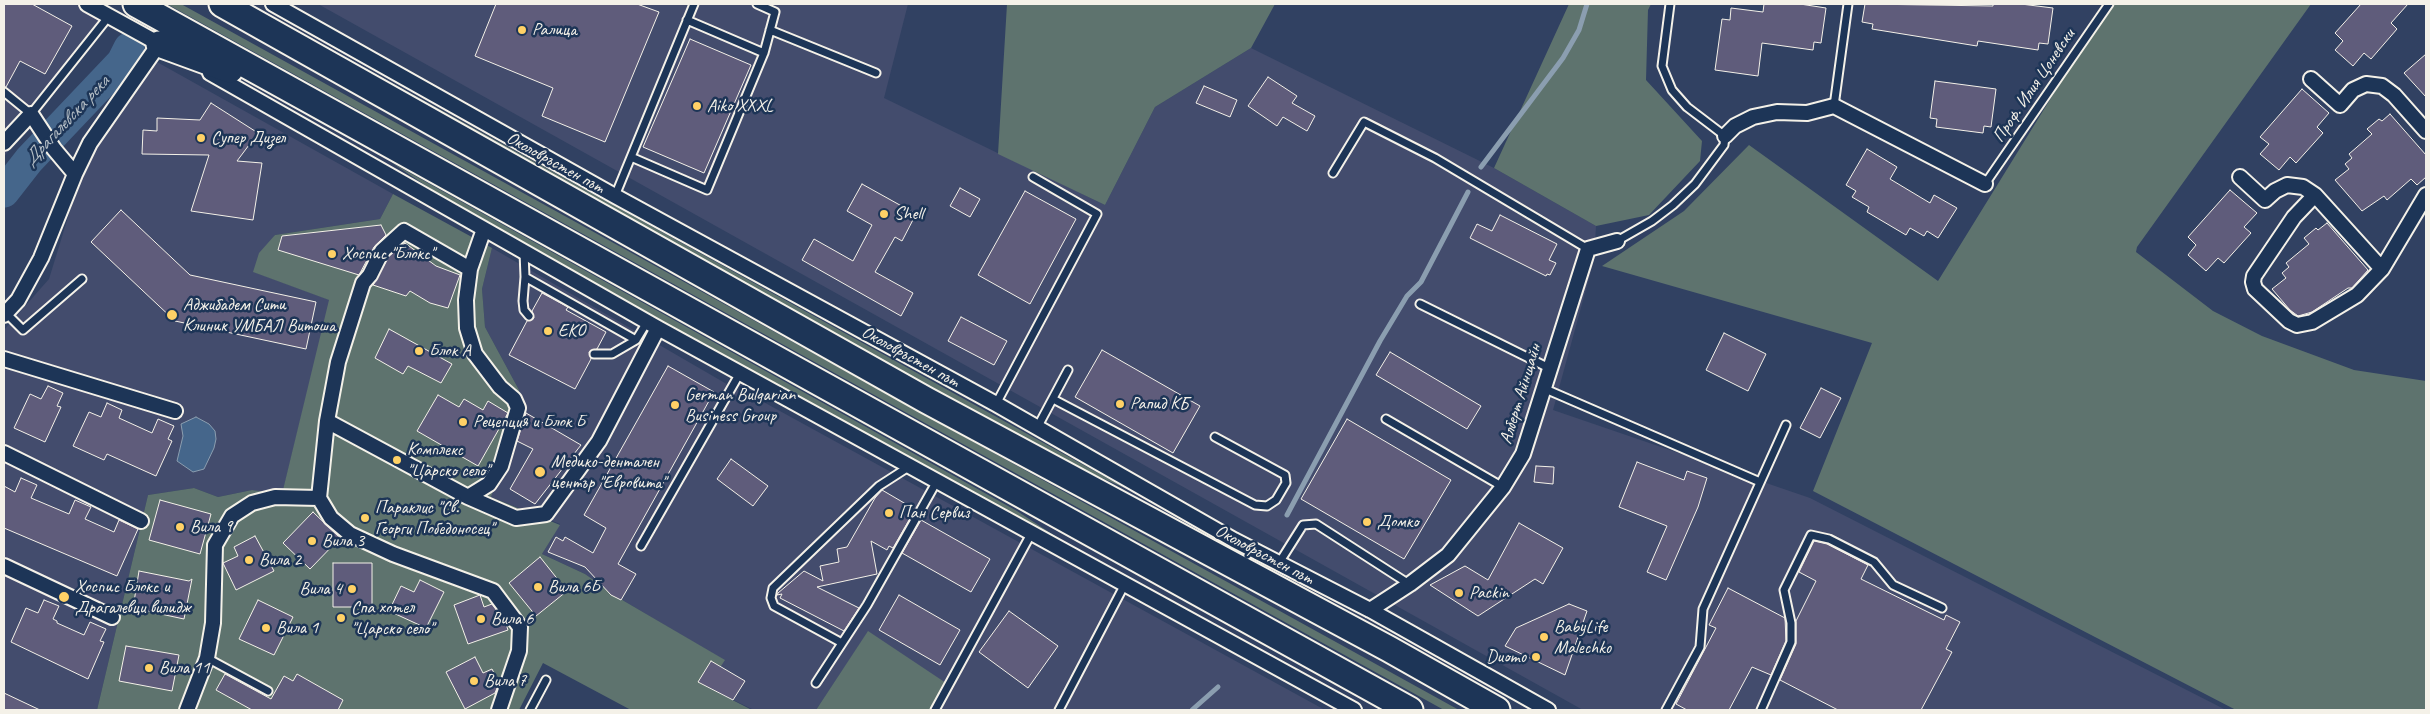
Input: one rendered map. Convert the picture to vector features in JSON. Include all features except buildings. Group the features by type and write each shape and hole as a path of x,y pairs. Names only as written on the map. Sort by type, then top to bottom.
{"highway":[{"path":"136,4 513,215 1410,710"},
{"name":"Околовръстен път","path":"222,4 926,400 1497,710"},
{"path":"159,44 305,97"}],"street":[{"path":"87,4 652,325 1354,710"},
{"name":"Околовръстен път","path":"273,4 615,196 996,404 1280,563 1370,610 1548,710"},
{"path":"5,314 18,300 38,265 75,174 90,143 159,44"},
{"path":"2311,79 2340,105 2354,90 2366,84 2382,86 2394,95 2426,131"},
{"path":"1725,136 1735,126 1753,117 1777,112 1807,113 1834,106 1985,184"},
{"path":"4,143 34,118 54,149 75,174"},
{"path":"2240,177 2265,200 2275,191 2287,185 2303,187 2315,195 2382,269"},
{"path":"2315,195 2294,217 2254,276 2255,289 2289,321 2297,325 2304,325 2357,295 2382,269 2426,195"},
{"path":"468,497 489,484 501,466 518,408 514,399 500,387 475,354 467,328 466,300 470,268 484,229"},
{"path":"470,268 404,231 382,251 370,275 362,283 338,362 327,421 319,498 331,518 350,534 392,554 493,591 520,627 519,650 499,710"},
{"path":"1588,249 1617,241"},
{"name":"Алберт Айнщайн","path":"1370,610 1410,584 1448,555 1503,487 1523,454 1588,249"},
{"path":"327,421 468,497 516,518 546,514 599,441 652,325"},
{"path":"4,358 175,411"},
{"path":"4,454 141,521"},
{"path":"187,710 207,658 213,623 215,545 232,516 252,503 275,497 319,498"},
{"path":"4,566 112,617"}],"lane":[{"path":"615,196 694,4"},
{"path":"631,157 706,190 764,53 775,12 757,4"},
{"path":"1617,241 1652,222 1695,184 1724,145 1725,136 1687,106 1672,90 1662,66 1670,4"},
{"path":"1834,106 1848,4"},
{"name":"Проф. Илия Цоневски","path":"1985,184 2108,4"},
{"path":"4,92 34,118 109,16"},
{"path":"687,20 764,53"},
{"path":"770,30 876,73"},
{"path":"1333,173 1364,122 1435,158 1588,249"},
{"path":"996,404 1097,214 1032,177"},
{"path":"524,252 525,277 523,301 524,310 529,316"},
{"path":"525,277 636,340"},
{"path":"5,314 23,330 82,279"},
{"path":"1420,304 1549,368"},
{"path":"594,354 612,354 636,340 652,325"},
{"path":"1038,428 1068,370"},
{"path":"641,546 740,373"},
{"path":"1543,388 1760,482"},
{"path":"1053,399 1255,505 1267,506 1276,500 1286,483 1285,475 1215,438"},
{"path":"1386,419 1503,487"},
{"path":"1666,710 1700,647 1703,609 1786,425"},
{"path":"842,643 774,606 771,598 773,588 879,486 910,466"},
{"path":"816,683 867,605 937,481"},
{"path":"1280,563 1303,525 1316,524 1410,584"},
{"path":"935,710 1032,534"},
{"path":"1761,710 1791,642 1791,623 1784,590 1811,535 1829,539 1874,562 1886,580 1893,585 1942,608"},
{"path":"1059,710 1125,584"},
{"path":"207,658 268,691"},
{"path":"530,710 546,680"}],"shaded area":[{"path":"4,4 77,4 111,22 40,106 4,157"},
{"path":"318,4 908,4 884,98 1105,205 1155,107 1251,48 1494,168 1596,226 1594,260 1553,410 1810,498 2226,710 1583,710"},
{"path":"157,62 393,194 380,219 275,235 254,272 330,300 282,495 252,490 218,497 194,488 148,495 97,710 31,710 4,698 4,330 49,279 77,188 96,147"},
{"path":"492,248 756,401 758,399 1325,710 935,710 868,632 816,710 754,710 706,687 724,660 624,601 585,574 542,554 560,524 491,497 521,410 519,390 485,327 482,289"},
{"path":"196,417 209,424 215,431 216,439 204,469 193,472 177,461 183,436 181,424"}],"green space":[{"path":"167,4 181,4 1459,710 1444,710"},
{"path":"243,4 249,4 1127,489 1050,455"},
{"path":"1007,4 1275,4 1251,48 1155,107 1105,205 998,154"},
{"path":"1569,4 1651,4 1648,10 1646,80 1702,141 1700,161 1649,215 1596,226 1494,168"},
{"path":"2109,4 2311,4 2137,247 2136,252 2213,311 2262,336 2354,370 2426,381 2426,710 2236,710 1813,491 1872,343 1602,266 1684,211 1749,145 1938,281"},
{"path":"392,163 1017,511 1090,559 482,223"},
{"name":"Комплекс \"Царско село\"","path":"393,194 492,248 482,289 485,327 519,390 521,410 491,497 560,525 542,554 585,574 624,601 725,660 707,687 752,710 631,710 543,663 519,710 97,710 148,495 194,488 218,497 252,490 282,494 329,300 253,272 259,253 275,235 380,219"},
{"path":"868,631 952,687 935,710 816,710"}],"waterway":[{"path":"1481,167 1563,58 1579,30 1587,4"},
{"name":"Драгалевска река","path":"4,192 29,160 122,62 129,48"},
{"path":"1287,515 1380,341 1407,296 1421,282 1468,192"},
{"path":"1192,710 1218,687"}],"place":[{"name":"Ралица","path":"522,30"},
{"name":"Aiko XXXL","path":"697,106"},
{"name":"Супер Дизел","path":"201,138"},
{"name":"Shell","path":"884,214"},
{"name":"Хоспис \"Блокс\"","path":"332,254"},
{"name":"Аджибадем Сити Клиник УМБАЛ Витоша","path":"172,315"},
{"name":"EKO","path":"548,331"},
{"name":"Блок А","path":"419,351"},
{"name":"Рапид КБ","path":"1120,404"},
{"name":"German Bulgarian Business Group","path":"675,405"},
{"name":"Рецепция и Блок Б","path":"463,422"},
{"name":"Комплекс \"Царско село\"","path":"397,460"},
{"name":"Медико-дентален център \"Евровита\"","path":"540,472"},
{"name":"Пан Сервиз","path":"889,513"},
{"name":"Параклис \"Св. Георги Победоносец\"","path":"365,518"},
{"name":"Домко","path":"1367,522"},
{"name":"Вила 9","path":"180,527"},
{"name":"Вила 3","path":"312,541"},
{"name":"Вила 2","path":"249,560"},
{"name":"Вила 6Б","path":"538,587"},
{"name":"Вила 4","path":"352,589"},
{"name":"Packin","path":"1459,593"},
{"name":"Хоспис Блокс и Драгалевци вилидж","path":"64,597"},
{"name":"Спа хотел \"Царско село\"","path":"341,618"},
{"name":"Вила 6","path":"481,619"},
{"name":"Вила 1","path":"266,628"},
{"name":"BabyLife Malechko","path":"1544,637"},
{"name":"Duomo","path":"1536,657"},
{"name":"Вила 11","path":"149,668"},
{"name":"Вила 7","path":"474,681"}]}
